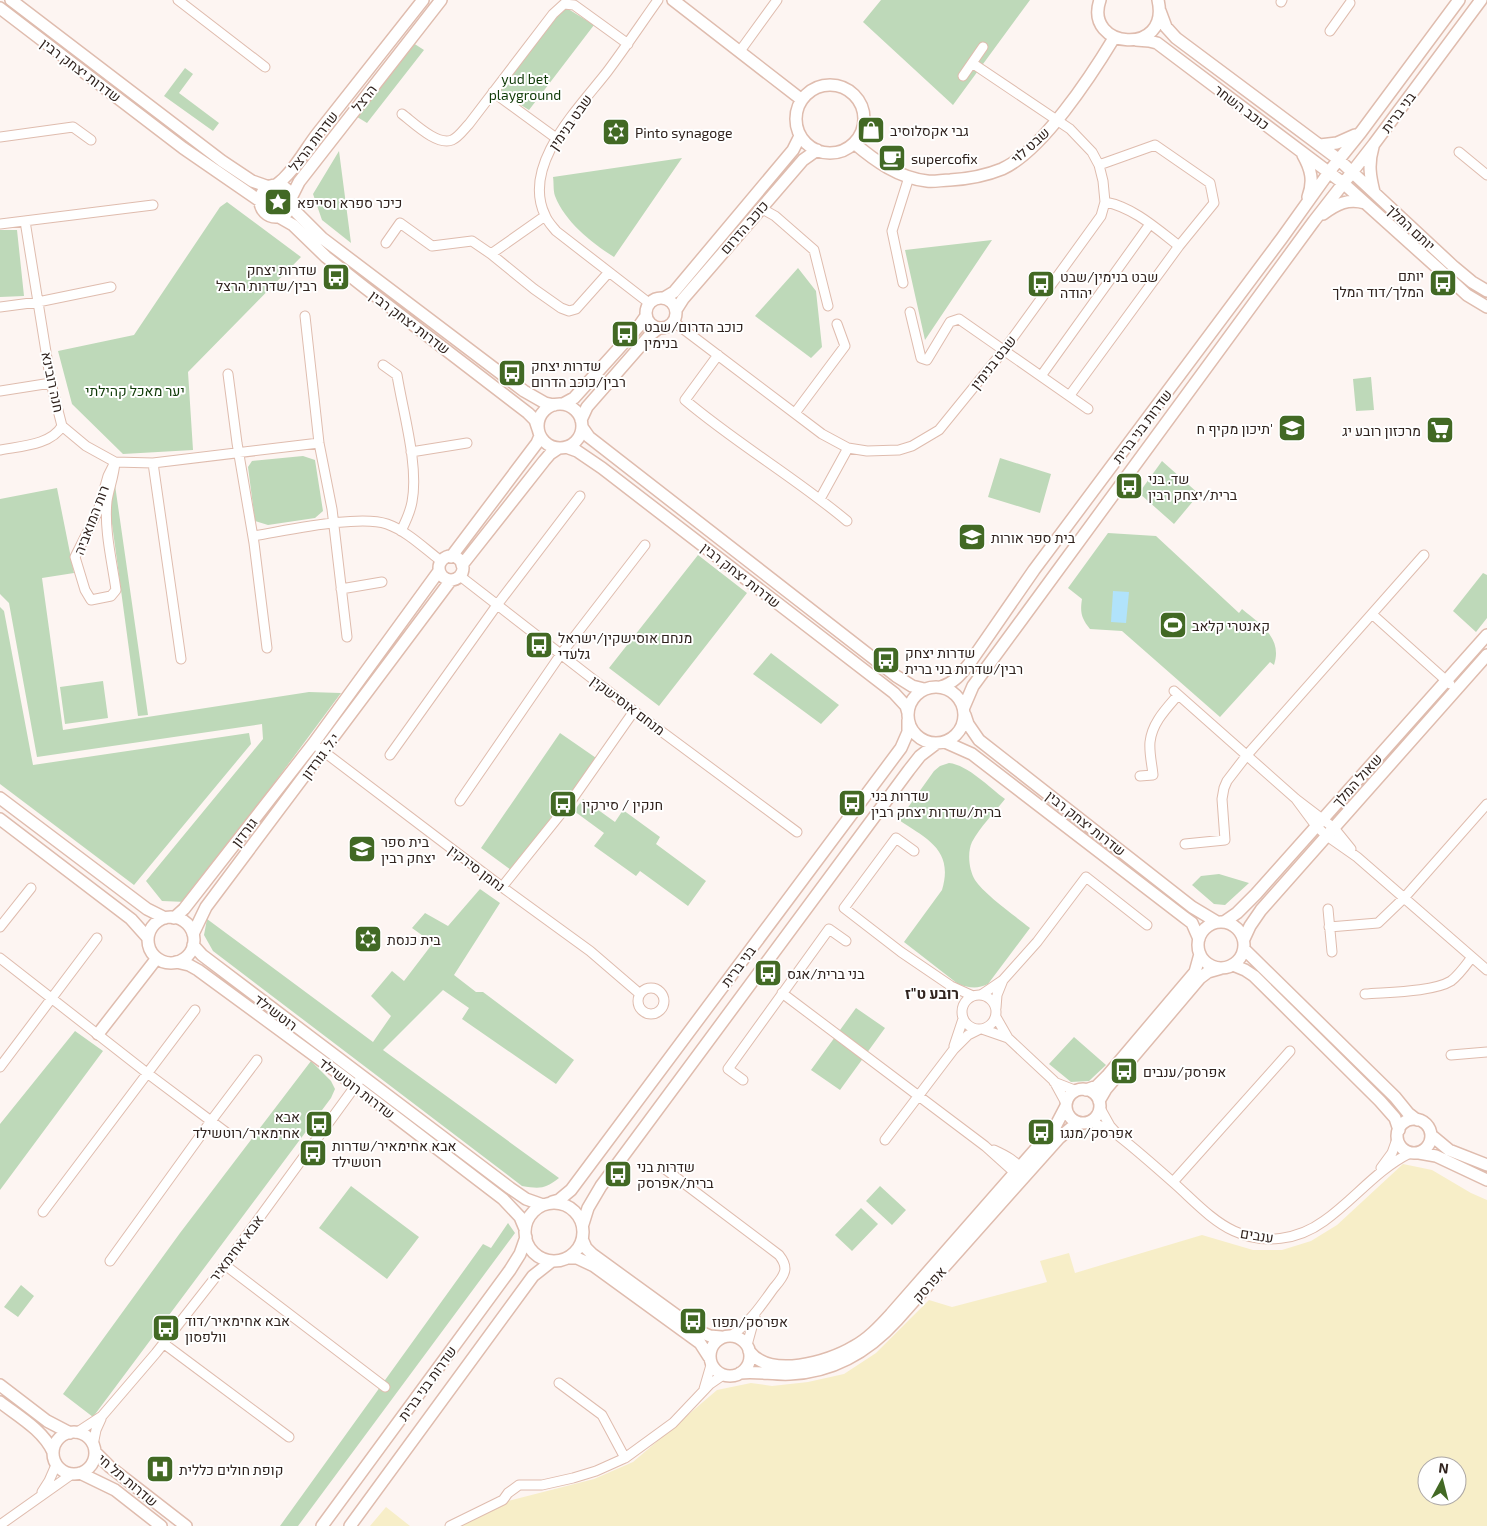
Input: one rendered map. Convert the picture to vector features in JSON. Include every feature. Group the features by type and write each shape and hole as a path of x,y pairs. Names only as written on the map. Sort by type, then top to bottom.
{"main road":[{"name":"שדרות יצחק רבין","path":"11,0 226,164 252,181 272,186"},
{"name":"שדרות הרצל","path":"272,186 285,178 297,164 316,136 422,0"},
{"name":"הרצל","path":"292,201 298,182 441,0"},
{"path":"673,0 802,100"},
{"path":"1100,0 1098,13 1100,23 1114,38"},
{"name":"בני ברית","path":"1338,159 1361,132 1459,0"},
{"name":"בני ברית","path":"1314,222 1481,0"},
{"path":"1136,40 1146,36 1153,30 1158,21 1159,6"},
{"name":"כוכב השחר","path":"1159,6 1166,27 1176,38 1338,159"},
{"name":"שדרות יצחק רבין","path":"0,8 183,148 260,202"},
{"name":"כוכב השחר","path":"1114,38 1129,41 1149,41 1157,44 1343,183"},
{"name":"שבט לוי","path":"854,143 872,158 894,171 909,177 928,181 966,179 1002,169 1020,157 1067,108 1114,38"},
{"path":"823,86 839,86 848,90 863,109 864,121 861,133 854,143 839,152 830,153 817,150 800,136 797,127 796,117 802,100 809,92 823,86"},
{"path":"1320,145 1337,143 1361,132"},
{"name":"כוכב הדרום","path":"664,298 674,292 793,150 800,136"},
{"path":"1374,144 1369,170 1374,192"},
{"name":"כוכב הדרום","path":"676,310 683,299 758,210 806,156 817,150"},
{"path":"1301,151 1310,167 1311,174 1311,189 1305,205"},
{"name":"שדרות בני ברית","path":"941,686 958,678 969,664 1034,570 1338,159"},
{"name":"יותם המלך","path":"1338,159 1454,267 1472,282 1486,290"},
{"name":"יותם המלך","path":"1343,183 1448,278 1485,307"},
{"path":"272,186 284,187 290,194 292,201 288,212 279,217 273,217 264,213 260,202 262,193 272,186"},
{"name":"שדרות יצחק רבין","path":"292,201 297,213 322,238 524,391 545,403 558,405"},
{"path":"1314,222 1342,202 1357,201 1367,203"},
{"name":"שדרות יצחק רבין","path":"279,217 293,226 326,257 364,287 528,413 534,420 539,432"},
{"name":"שדרות בני ברית","path":"964,711 969,694 979,678 1314,222"},
{"path":"646,316 650,324 659,328 668,327 674,322 676,310 672,302 664,298 656,299 649,303 646,316 639,326 574,398 543,412 538,423 539,432 548,445 563,448 577,440 587,407 650,335 659,328"},
{"path":"558,405 574,410 582,424"},
{"name":"שדרות יצחק רבין","path":"582,424 589,437 896,676 912,686 924,689"},
{"name":"י.ל. גורדון","path":"313,744 444,563 537,443 539,432"},
{"name":"שדרות יצחק רבין","path":"563,448 577,451 602,468 894,693 906,706 908,717"},
{"name":"י.ל. גורדון","path":"193,939 206,907 544,461 550,454 563,448"},
{"path":"458,559 458,574 445,579 444,563 458,559"},
{"name":"שאול המלך","path":"1221,922 1237,913 1256,894 1487,635"},
{"name":"שאול המלך","path":"1244,944 1250,926 1261,910 1487,656"},
{"path":"932,686 941,686 955,693 964,711 964,724 953,738 941,742 927,741 918,736 912,729 908,717 913,699 924,689 932,686"},
{"name":"שדרות יצחק רבין","path":"964,711 968,724 978,740 1192,906 1221,922"},
{"name":"בני ברית","path":"548,1204 559,1200 571,1190 895,756 908,732 908,717"},
{"name":"שדרות יצחק רבין","path":"941,742 972,754 1192,923 1199,938"},
{"name":"בני ברית","path":"583,1224 593,1198 613,1170 909,770 920,756 941,742"},
{"name":"גורדון","path":"170,918 184,909 313,744"},
{"path":"0,798 147,909 186,923 193,939 187,956 176,962 162,962 150,949 148,938 131,919 0,819"},
{"path":"148,938 154,925 170,918"},
{"path":"1244,944 1242,955 1227,966 1208,972 1200,978 1106,1089 1097,1116 1085,1122 1070,1117 1066,1105 1070,1096 1097,1086 1107,1076 1197,968 1200,954 1199,938 1206,928 1221,922 1237,928 1244,944 1408,1113 1425,1124 1431,1135 1449,1150 1487,1165"},
{"name":"רוטשילד","path":"193,939 202,956 362,1076"},
{"path":"1200,954 1209,964 1245,970 1254,976 1395,1118 1402,1148 1415,1153 1436,1156 1487,1180"},
{"path":"98,1034 157,958"},
{"name":"שדרות רוטשילד","path":"176,962 189,965 198,970 503,1199 520,1217 525,1233"},
{"name":"שדרות רוטשילד","path":"362,1076 510,1188 526,1199 548,1204"},
{"path":"1082,1090 1094,1094 1100,1104"},
{"name":"אפרסק","path":"740,1373 790,1374 806,1372 838,1364 865,1350 886,1332 1020,1172 1055,1127 1066,1105"},
{"path":"1398,1134 1408,1121 1417,1120"},
{"name":"אפרסק","path":"748,1348 755,1358 765,1363 790,1366 811,1363 836,1356 860,1343 881,1326 1020,1172 1071,1128 1085,1122"},
{"path":"1415,1153 1429,1144 1431,1135"},
{"path":"567,1258 577,1251 582,1240 583,1224 579,1215 572,1208 562,1203 548,1204 530,1215 525,1233 528,1244 538,1256 552,1261 577,1258 594,1266 700,1343 716,1370 723,1375 732,1376 740,1373 748,1363 748,1348 738,1338 710,1336 698,1331 592,1254 582,1240"},
{"name":"שדרות בני ברית","path":"322,1526 510,1270 520,1254 525,1233"},
{"name":"שדרות בני ברית","path":"350,1526 533,1276 552,1261"},
{"path":"710,1361 712,1346 726,1337"},
{"path":"0,1385 47,1421 73,1433 85,1436 94,1448 94,1460 91,1466 76,1474 64,1472 56,1465 49,1444 42,1436 0,1402"},
{"path":"52,1452 58,1439 73,1433"},
{"name":"שדרות תל חי","path":"94,1448 110,1467 186,1526"},
{"name":"שדרות תל חי","path":"76,1474 115,1490 161,1526"}],"street":[{"path":"178,0 265,67"},
{"name":"שבט בנימין","path":"545,216 541,199 541,175 545,161 556,138 628,44 658,0"},
{"path":"740,51 777,0"},
{"path":"1330,31 1349,1"},
{"path":"402,114 437,140 453,140 459,135 553,14 564,4 574,5 628,44"},
{"path":"964,76 983,47"},
{"path":"972,63 1070,129 1092,152 1099,165 1103,180 1105,202 1121,206 1150,224 1179,246"},
{"path":"493,92 556,138"},
{"path":"0,137 72,127 91,140"},
{"path":"1070,395 1179,246 1214,202 1210,183 1155,145 1099,165"},
{"path":"1459,152 1487,175"},
{"path":"903,283 892,231 909,177"},
{"path":"769,198 775,216"},
{"name":"שבט בנימין","path":"674,322 822,434 848,448 867,451 900,450 912,446 938,430 1004,350 1101,216 1105,202"},
{"path":"0,224 153,205"},
{"path":"758,210 775,216 814,250 828,306"},
{"path":"491,254 545,216 556,230 649,303"},
{"name":"חנה רובינא","path":"25,221 51,383 62,426 86,446 115,462 153,463 319,444"},
{"path":"386,243 400,223 432,246 472,241 534,289 561,308 569,310 576,309 608,272"},
{"path":"1041,376 1150,224"},
{"path":"0,307 38,302 111,287"},
{"path":"910,312 921,358 927,360 950,322 959,319 1088,409"},
{"path":"304,316 319,444 334,523 347,637"},
{"path":"795,413 845,346 837,324"},
{"path":"718,355 685,400 743,446 820,499 848,522"},
{"path":"383,365 397,375 411,452 413,500 409,516 401,531"},
{"path":"228,374 253,536 266,648"},
{"path":"0,391 51,383"},
{"path":"0,450 34,444 57,435 62,426"},
{"path":"411,452 467,443"},
{"path":"820,499 848,448"},
{"name":"רות המואביה","path":"115,462 114,477 107,500 107,527 116,590 111,596 91,600 85,590 75,558 98,511 108,476 115,462"},
{"path":"153,463 181,659"},
{"path":"390,755 497,605 580,496"},
{"path":"253,536 334,523 375,521 388,524 401,531 444,563"},
{"path":"460,801 561,654 645,545"},
{"path":"1185,844 1225,840 1222,799 1227,781 1247,755 1424,555"},
{"name":"מנחם אוסישקין","path":"458,574 634,711 797,832"},
{"path":"341,589 382,582"},
{"path":"1372,614 1457,690"},
{"path":"1140,776 1153,775 1150,744 1152,732 1176,693 1296,799 1357,857 1487,970"},
{"path":"502,888 570,801 634,711"},
{"name":"נחמן סירקין","path":"313,744 502,888 590,951 640,994"},
{"path":"1329,927 1378,923 1404,898 1487,804"},
{"path":"914,851 896,838 844,908 901,952 951,986 990,999 1008,1038 1054,1081 1066,1105"},
{"path":"885,1140 954,1049 968,1035 991,1025 996,1012 997,995 1003,980 1041,936 1086,877 1147,925"},
{"path":"0,928 31,888"},
{"path":"1328,909 1332,952"},
{"path":"743,1080 728,1069 782,993 829,930 846,941"},
{"path":"0,1067 97,938"},
{"path":"1365,994 1430,988 1442,985 1457,976 1472,957"},
{"path":"0,958 227,1133"},
{"path":"963,1006 969,998 1003,980"},
{"path":"951,986 963,1006 963,1019 954,1049"},
{"path":"782,993 984,1146 1003,1154 1020,1172"},
{"path":"43,1212 195,1010"},
{"path":"963,1019 971,1028 981,1029 1008,1038"},
{"path":"1173,1182 1290,1051"},
{"path":"1451,1055 1487,1052"},
{"path":"110,1262 210,1121 258,1060"},
{"name":"אבא אחימאיר","path":"73,1433 95,1422 104,1414 164,1343 224,1265 362,1076"},
{"path":"1054,1081 1082,1090"},
{"name":"ענבים","path":"1100,1104 1110,1126 1120,1137 1214,1218 1235,1231 1250,1236 1272,1239 1298,1235 1316,1227 1332,1215 1376,1174 1398,1159 1415,1153"},
{"name":"ענבים","path":"1085,1122 1104,1127 1120,1137"},
{"name":"ענבים","path":"1376,1174 1392,1152 1398,1134"},
{"path":"665,1168 783,1260 785,1266 784,1273 757,1312 744,1326 726,1337"},
{"path":"224,1265 385,1387"},
{"path":"748,1348 750,1330 757,1312"},
{"path":"164,1343 289,1437"},
{"path":"702,1391 710,1361"},
{"path":"450,1526 503,1500 513,1488 519,1485 542,1485 573,1478 596,1471 625,1458 673,1423 702,1391 723,1375"},
{"path":"560,1383 602,1415 625,1458"},
{"name":"אבא אחימאיר","path":"94,1448 97,1426 104,1414"},
{"path":"35,1500 49,1481 56,1465"},
{"path":"0,1525 76,1474"}],"green space":[{"path":"881,0 1030,0 953,105 863,22"},
{"name":"yud bet playground","path":"565,7 594,25 529,110 498,91"},
{"path":"410,41 424,50 367,123 354,115"},
{"path":"185,68 193,74 179,93 219,123 213,131 164,96"},
{"path":"339,151 351,243 322,220 313,194"},
{"path":"682,158 614,257 588,238 572,223 565,215 555,196 553,177"},
{"name":"יער מאכל קהילתי","path":"227,202 301,257 188,372 193,450 123,454 72,404 58,351 134,335 220,207"},
{"path":"0,230 17,230 24,296 0,297"},
{"path":"992,240 925,340 905,250"},
{"path":"798,268 816,291 822,347 811,358 755,316"},
{"path":"1371,377 1374,410 1356,411 1353,379"},
{"path":"303,456 315,460 323,511 315,518 268,525 255,521 248,467 252,461"},
{"path":"1000,458 1051,474 1040,513 988,497"},
{"path":"1162,461 1199,494 1174,524 1139,493"},
{"path":"115,485 148,715 138,716 110,509"},
{"path":"57,488 74,573 42,578 63,730 309,692 341,693 186,902 162,901 146,881 263,739 262,724 37,757 9,603 0,594 0,499"},
{"name":"קאנטרי קלאב","path":"1108,533 1156,536 1239,613 1242,609 1256,620 1273,639 1276,655 1274,665 1270,662 1220,717 1122,631 1090,629 1085,622 1081,611 1082,599 1068,588"},
{"path":"698,555 747,593 659,706 609,668"},
{"path":"1483,573 1487,575 1487,618 1476,632 1453,611"},
{"path":"0,607 4,611 33,765 249,733 251,744 134,885 0,784"},
{"path":"771,653 839,705 821,724 753,674"},
{"path":"103,681 108,718 65,724 60,687"},
{"path":"560,733 599,760 515,873 481,848"},
{"path":"949,763 971,772 1005,799 975,836 969,856 970,866 979,886 1030,928 988,984 977,987 958,984 904,942 942,890 945,876 941,855 936,847 899,820 934,771 940,766"},
{"path":"583,799 615,822 623,810 660,837 656,844 706,881 688,906 640,871 636,876 594,846 604,833 574,811"},
{"path":"1219,874 1249,883 1225,905 1214,904 1192,885 1201,876"},
{"path":"480,889 500,903 454,975 476,992 483,992 574,1060 556,1084 462,1019 469,1008 443,990 383,1050 559,1178 542,1187 522,1186 213,951 204,935 207,919 373,1042 391,1016 371,996 392,971 404,981 433,943 412,928 425,913 448,926"},
{"path":"856,1008 885,1028 840,1090 811,1070"},
{"path":"75,1031 103,1051 0,1190 0,1124"},
{"path":"1074,1037 1106,1065 1089,1081 1071,1082 1049,1064"},
{"path":"311,1061 331,1081 335,1089 331,1098 93,1417 63,1394 180,1233"},
{"path":"351,1186 419,1237 387,1279 319,1228"},
{"path":"880,1186 906,1210 892,1225 866,1201"},
{"path":"861,1208 878,1224 852,1251 835,1235"},
{"path":"508,1223 515,1233 298,1526 280,1526 483,1244 491,1248"},
{"path":"21,1285 34,1296 18,1317 4,1307"}],"sand":[{"path":"1403,1164 1432,1170 1471,1193 1487,1200 1487,1526 458,1526 508,1501 594,1479 633,1462 717,1390 751,1383 772,1386 808,1382 844,1374 876,1353 929,1300 952,1307 1047,1282 1040,1261 1069,1253 1075,1273 1202,1235 1253,1250 1282,1250 1311,1241 1337,1225"},
{"path":"386,1507 410,1526 370,1526"}],"water":[{"path":"1113,591 1129,592 1126,623 1111,622"}],"place":[{"name":"גבי אקסלוסיב","path":"871,130"},
{"name":"Pinto synagoge","path":"616,132"},
{"name":"supercofix","path":"892,158"},
{"name":"כיכר ספרא וסייפא","path":"278,202"},
{"name":"שדרות יצחק רבין/שדרות הרצל","path":"336,277"},
{"name":"יותם המלך/דוד המלך","path":"1443,283"},
{"name":"שבט בנימין/שבט יהודה","path":"1041,284"},
{"name":"כוכב הדרום/שבט בנימין","path":"625,334"},
{"name":"שדרות יצחק רבין/כוכב הדרום","path":"512,373"},
{"name":"תיכון מקיף ח'","path":"1292,428"},
{"name":"מרכזון רובע יג","path":"1440,430"},
{"name":"שד. בני ברית/יצחק רבין","path":"1129,486"},
{"name":"בית ספר אורות","path":"972,537"},
{"name":"קאנטרי קלאב","path":"1173,625"},
{"name":"מנחם אוסישקין/ישראל גלעדי","path":"539,645"},
{"name":"שדרות יצחק רבין/שדרות בני ברית","path":"886,660"},
{"name":"שדרות בני ברית/שדרות יצחק רבין","path":"852,803"},
{"name":"חנקין / סירקין","path":"563,804"},
{"name":"בית ספר יצחק רבין","path":"362,849"},
{"name":"בית כנסת","path":"368,939"},
{"name":"בני ברית/אגס","path":"768,973"},
{"name":"אפרסק/ענבים","path":"1124,1071"},
{"name":"אבא אחימאיר/רוטשילד","path":"319,1124"},
{"name":"אפרסק/מנגו","path":"1041,1132"},
{"name":"אבא אחימאיר/שדרות רוטשילד","path":"313,1153"},
{"name":"שדרות בני ברית/אפרסק","path":"618,1174"},
{"name":"אפרסק/תפוז","path":"693,1321"},
{"name":"אבא אחימאיר/דוד וולפסון","path":"166,1328"},
{"name":"קופת חולים כללית","path":"160,1469"}],"district":[{"name":"רובע ט\"ז","path":"932,993"}]}
